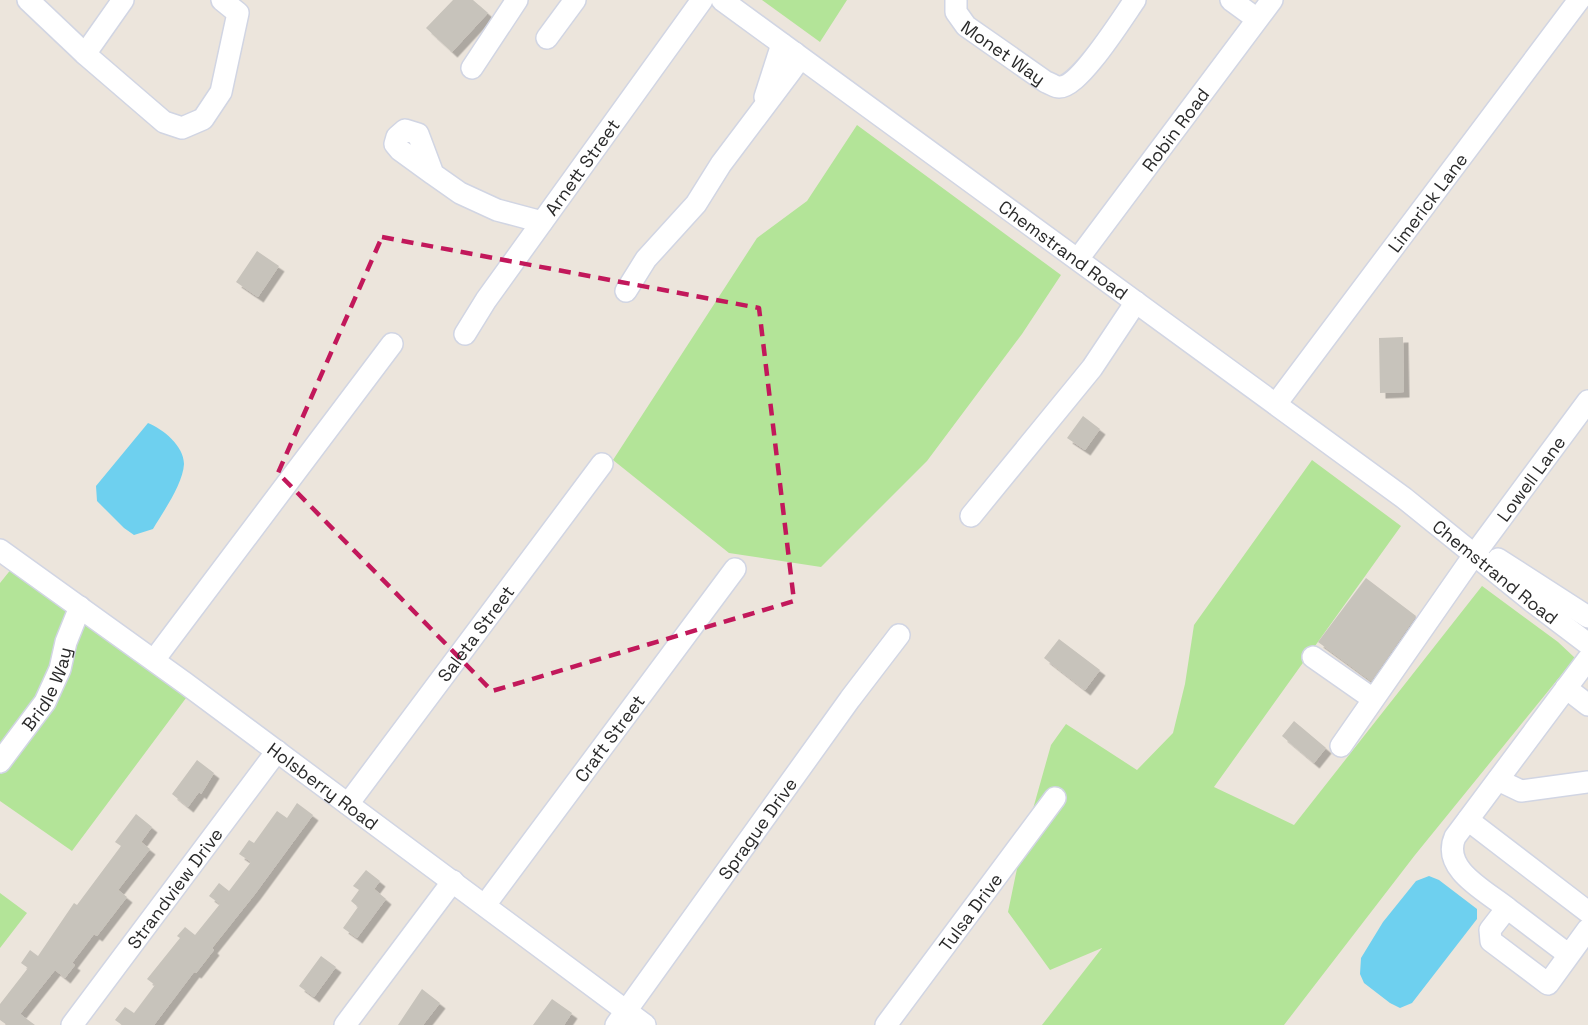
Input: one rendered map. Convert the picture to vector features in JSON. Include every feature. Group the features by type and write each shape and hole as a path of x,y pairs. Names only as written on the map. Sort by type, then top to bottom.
{"street":[{"path":"28,0 85,54 164,122 182,128 203,119 221,92 238,13 222,0"},
{"path":"85,54 123,0"},
{"path":"472,68 517,0"},
{"path":"547,38 575,0"},
{"name":"Arnett Street","path":"465,334 486,300 702,0"},
{"name":"Chemstrand Road","path":"722,0 1477,551 1588,644"},
{"name":"Monet Way","path":"956,0 956,12 966,26 1046,82 1059,87 1067,85 1083,73 1135,0"},
{"path":"1231,0 1257,19"},
{"name":"Robin Road","path":"1078,260 1272,0"},
{"name":"Limerick Lane","path":"1276,404 1579,0"},
{"path":"626,291 646,259 696,204 721,164 760,113 789,48"},
{"path":"434,174 471,200 497,210 542,222"},
{"path":"971,516 1092,368 1136,302"},
{"path":"154,660 392,344"},
{"name":"Lowell Lane","path":"1341,746 1477,551 1588,401"},
{"name":"Saleta Street","path":"348,804 602,464"},
{"name":"Holsberry Road","path":"0,550 154,660 485,905 621,1018 645,1025"},
{"name":"Chemstrand Road","path":"1477,551 1588,617"},
{"name":"Craft Street","path":"485,905 735,569"},
{"name":"Bridle Way","path":"0,762 45,702 60,669 66,642 80,607"},
{"name":"Sprague Drive","path":"621,1018 850,699 899,635"},
{"path":"1313,657 1373,699"},
{"path":"1569,955 1464,875 1455,861 1452,844 1588,659"},
{"path":"1566,688 1588,705"},
{"name":"Strandview Drive","path":"72,1025 277,751"},
{"path":"1498,780 1521,791 1588,782"},
{"name":"Tulsa Drive","path":"886,1025 1055,798"},
{"path":"1468,820 1588,912"},
{"path":"345,1025 453,881"},
{"path":"1507,908 1490,930 1491,941 1548,984 1588,929"}],"highlighted area":[{"path":"382,237 759,308 794,601 492,691 278,473"}],"green space":[{"path":"762,0 847,0 820,42"},
{"path":"857,125 1061,275 1022,334 927,461 821,567 729,553 613,460 757,238 807,201"},
{"path":"1312,460 1401,526 1214,787 1294,825 1482,586 1558,642 1575,658 1415,855 1284,1025 1042,1025 1102,948 1050,970 1008,912 1019,859 1066,797 1052,787 1031,816 1051,745 1066,724 1137,770 1173,733 1185,684 1194,625"},
{"path":"12,568 189,694 72,851 0,801 0,583"},
{"path":"0,893 27,913 0,948"}],"water":[{"path":"148,423 160,429 177,445 183,457 183,472 153,529 134,535 97,501 96,486"},
{"path":"1429,876 1439,880 1477,909 1477,919 1412,1003 1400,1008 1364,983 1360,974 1361,958 1383,922 1416,881"}],"building":[{"path":"453,0 473,0 488,13 452,52 426,28"},
{"path":"257,251 279,266 258,297 236,282"},
{"path":"1403,337 1404,392 1380,393 1379,338"},
{"path":"1083,416 1100,429 1085,450 1067,438"},
{"path":"1366,578 1416,616 1371,681 1318,642"},
{"path":"1059,639 1100,670 1085,690 1044,658"},
{"path":"1294,721 1326,748 1314,763 1282,736"},
{"path":"197,760 214,773 201,794 199,792 188,807 172,794"},
{"path":"297,803 313,815 212,948 214,950 196,973 194,972 154,1025 122,1025 115,1020 125,1007 134,1013 155,985 147,979 180,938 177,936 185,927 195,935 220,904 209,896 219,883 229,891 251,862 239,854 249,840 254,843 277,811 287,818"},
{"path":"136,814 152,827 141,842 150,849 118,890 127,897 97,936 94,934 72,963 75,965 65,978 55,970 20,1014 35,1025 7,1025 0,1020 0,1004 28,968 21,963 30,950 38,956 74,903 77,905 121,846 115,842"},
{"path":"366,870 380,881 374,889 386,899 357,938 343,928 358,907 351,901 359,890 353,886"},
{"path":"321,956 336,967 314,997 299,986"},
{"path":"422,989 440,1003 423,1025 398,1025"},
{"path":"552,999 572,1013 564,1025 533,1025"}]}
